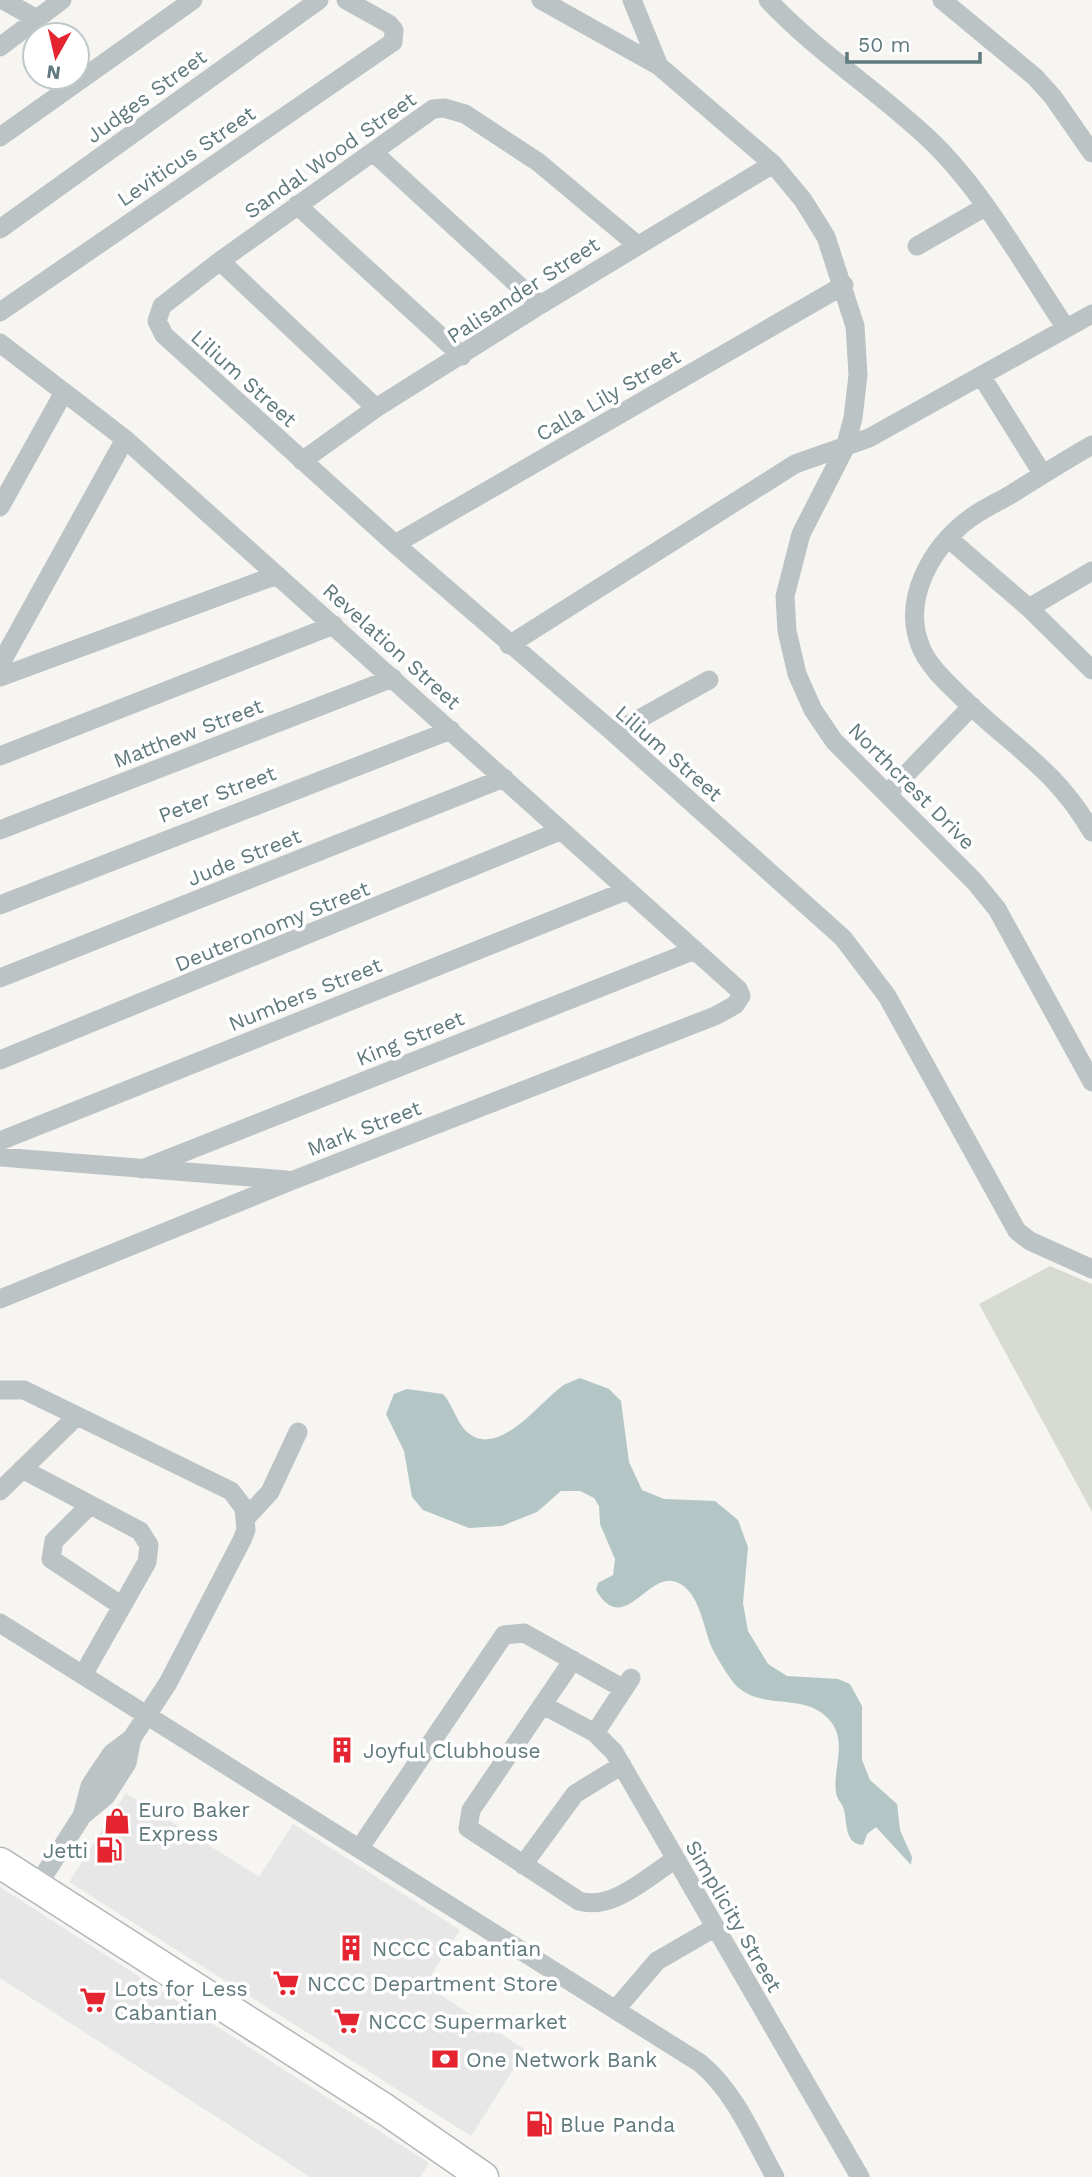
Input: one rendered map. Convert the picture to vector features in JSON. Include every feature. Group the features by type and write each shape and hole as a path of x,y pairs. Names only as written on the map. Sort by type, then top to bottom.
{"main road":[{"path":"0,1863 386,2110 482,2177"}],"street":[{"path":"3,0 37,19"},
{"path":"0,47 62,0"},
{"path":"0,137 193,0"},
{"name":"Judges Street","path":"0,229 319,0"},
{"name":"Leviticus Street","path":"0,312 387,46 395,35 389,24 346,0"},
{"path":"541,0 659,66"},
{"name":"Northcrest Drive","path":"632,0 659,66 773,164 803,200 826,237 844,285 855,326 858,375 853,418 845,448 801,534 792,560 785,596 787,631 797,674 813,710 834,741 975,882 997,909 1092,1082"},
{"path":"768,0 793,27 930,139 960,171 1066,328"},
{"path":"942,0 1035,77 1053,97 1092,153"},
{"name":"Sandal Wood Street","path":"158,314 162,306 219,261 433,109 454,109 538,162 636,244"},
{"path":"373,152 540,305"},
{"name":"Palisander Street","path":"302,461 376,408 636,244 773,164"},
{"path":"297,205 462,356"},
{"path":"917,246 985,207"},
{"path":"219,261 376,408"},
{"name":"Calla Lily Street","path":"395,544 844,285"},
{"name":"Lilium Street","path":"158,314 158,329 302,461 509,645 614,733 843,938 887,996 1017,1231 1030,1241 1092,1269"},
{"path":"509,645 795,464 845,448 890,428 1092,314"},
{"name":"Revelation Street","path":"2,349 64,391 125,439 695,950 738,989 741,996"},
{"path":"982,377 1042,473"},
{"path":"0,507 64,391"},
{"path":"0,665 125,439"},
{"path":"1092,445 969,519 948,538 925,570 916,594 915,622 920,646 927,657 972,706 1045,769 1060,785 1092,832"},
{"path":"948,538 1029,608 1092,670"},
{"path":"1029,608 1092,571"},
{"path":"0,677 277,575"},
{"path":"0,756 334,625"},
{"name":"Matthew Street","path":"0,830 393,678"},
{"path":"614,733 709,680"},
{"path":"888,793 972,706"},
{"name":"Peter Street","path":"0,905 146,845 451,730"},
{"name":"Jude Street","path":"0,978 504,778"},
{"name":"Deuteronomy Street","path":"0,1060 560,831"},
{"name":"Numbers Street","path":"0,1141 628,890"},
{"name":"King Street","path":"142,1169 695,950"},
{"name":"Mark Street","path":"0,1299 292,1181 715,1016 735,1005 741,996"},
{"path":"0,1157 292,1181"},
{"path":"0,1390 24,1390 231,1491 239,1499 246,1518 242,1540 191,1640 132,1738 127,1763 106,1796 82,1816 37,1886"},
{"path":"0,1491 77,1416"},
{"path":"246,1518 270,1492 298,1432"},
{"path":"22,1469 140,1531 149,1545 147,1562 83,1675"},
{"path":"90,1504 54,1541 51,1559 122,1606"},
{"path":"0,1623 616,2009 719,2079 775,2177"},
{"path":"359,1849 504,1634 524,1633 573,1660 628,1684 595,1733"},
{"path":"573,1660 471,1810 466,1822 473,1833 579,1901 598,1904 674,1860"},
{"name":"Simplicity Street","path":"543,1705 595,1733 622,1765 674,1860 860,2177"},
{"path":"523,1865 575,1794 622,1765"},
{"path":"616,2009 657,1961 714,1928"}],"shaded area":[{"path":"1050,1266 1092,1284 1092,1512 979,1304"},
{"path":"580,1378 609,1389 621,1401 629,1462 642,1490 664,1499 715,1501 738,1520 748,1547 743,1603 748,1631 768,1664 787,1676 838,1679 850,1684 862,1706 862,1760 870,1780 897,1804 900,1830 912,1857 911,1865 876,1827 867,1834 863,1845 852,1840 847,1830 843,1807 836,1793 839,1741 831,1722 812,1707 764,1699 742,1691 715,1654 696,1602 684,1587 676,1582 665,1581 626,1606 616,1607 606,1603 596,1590 598,1583 613,1575 615,1559 600,1524 599,1506 594,1498 580,1491 561,1491 537,1512 502,1526 469,1528 423,1510 412,1497 404,1451 386,1414 394,1394 407,1389 443,1394 466,1431 478,1438 491,1439 517,1426 561,1387"},
{"path":"126,1793 259,1877 293,1824 460,1930 425,1985 526,2050 471,2136 69,1882"},
{"path":"0,1887 429,2163 420,2177 310,2177 0,1978"}],"place":[{"name":"Joyful Clubhouse","path":"342,1750"},
{"name":"Euro Baker Express","path":"117,1821"},
{"name":"Jetti","path":"109,1850"},
{"name":"NCCC Cabantian","path":"351,1948"},
{"name":"NCCC Department Store","path":"286,1983"},
{"name":"Lots for Less Cabantian","path":"93,2000"},
{"name":"NCCC Supermarket","path":"347,2021"},
{"name":"One Network Bank","path":"445,2059"},
{"name":"Blue Panda","path":"539,2124"}]}
